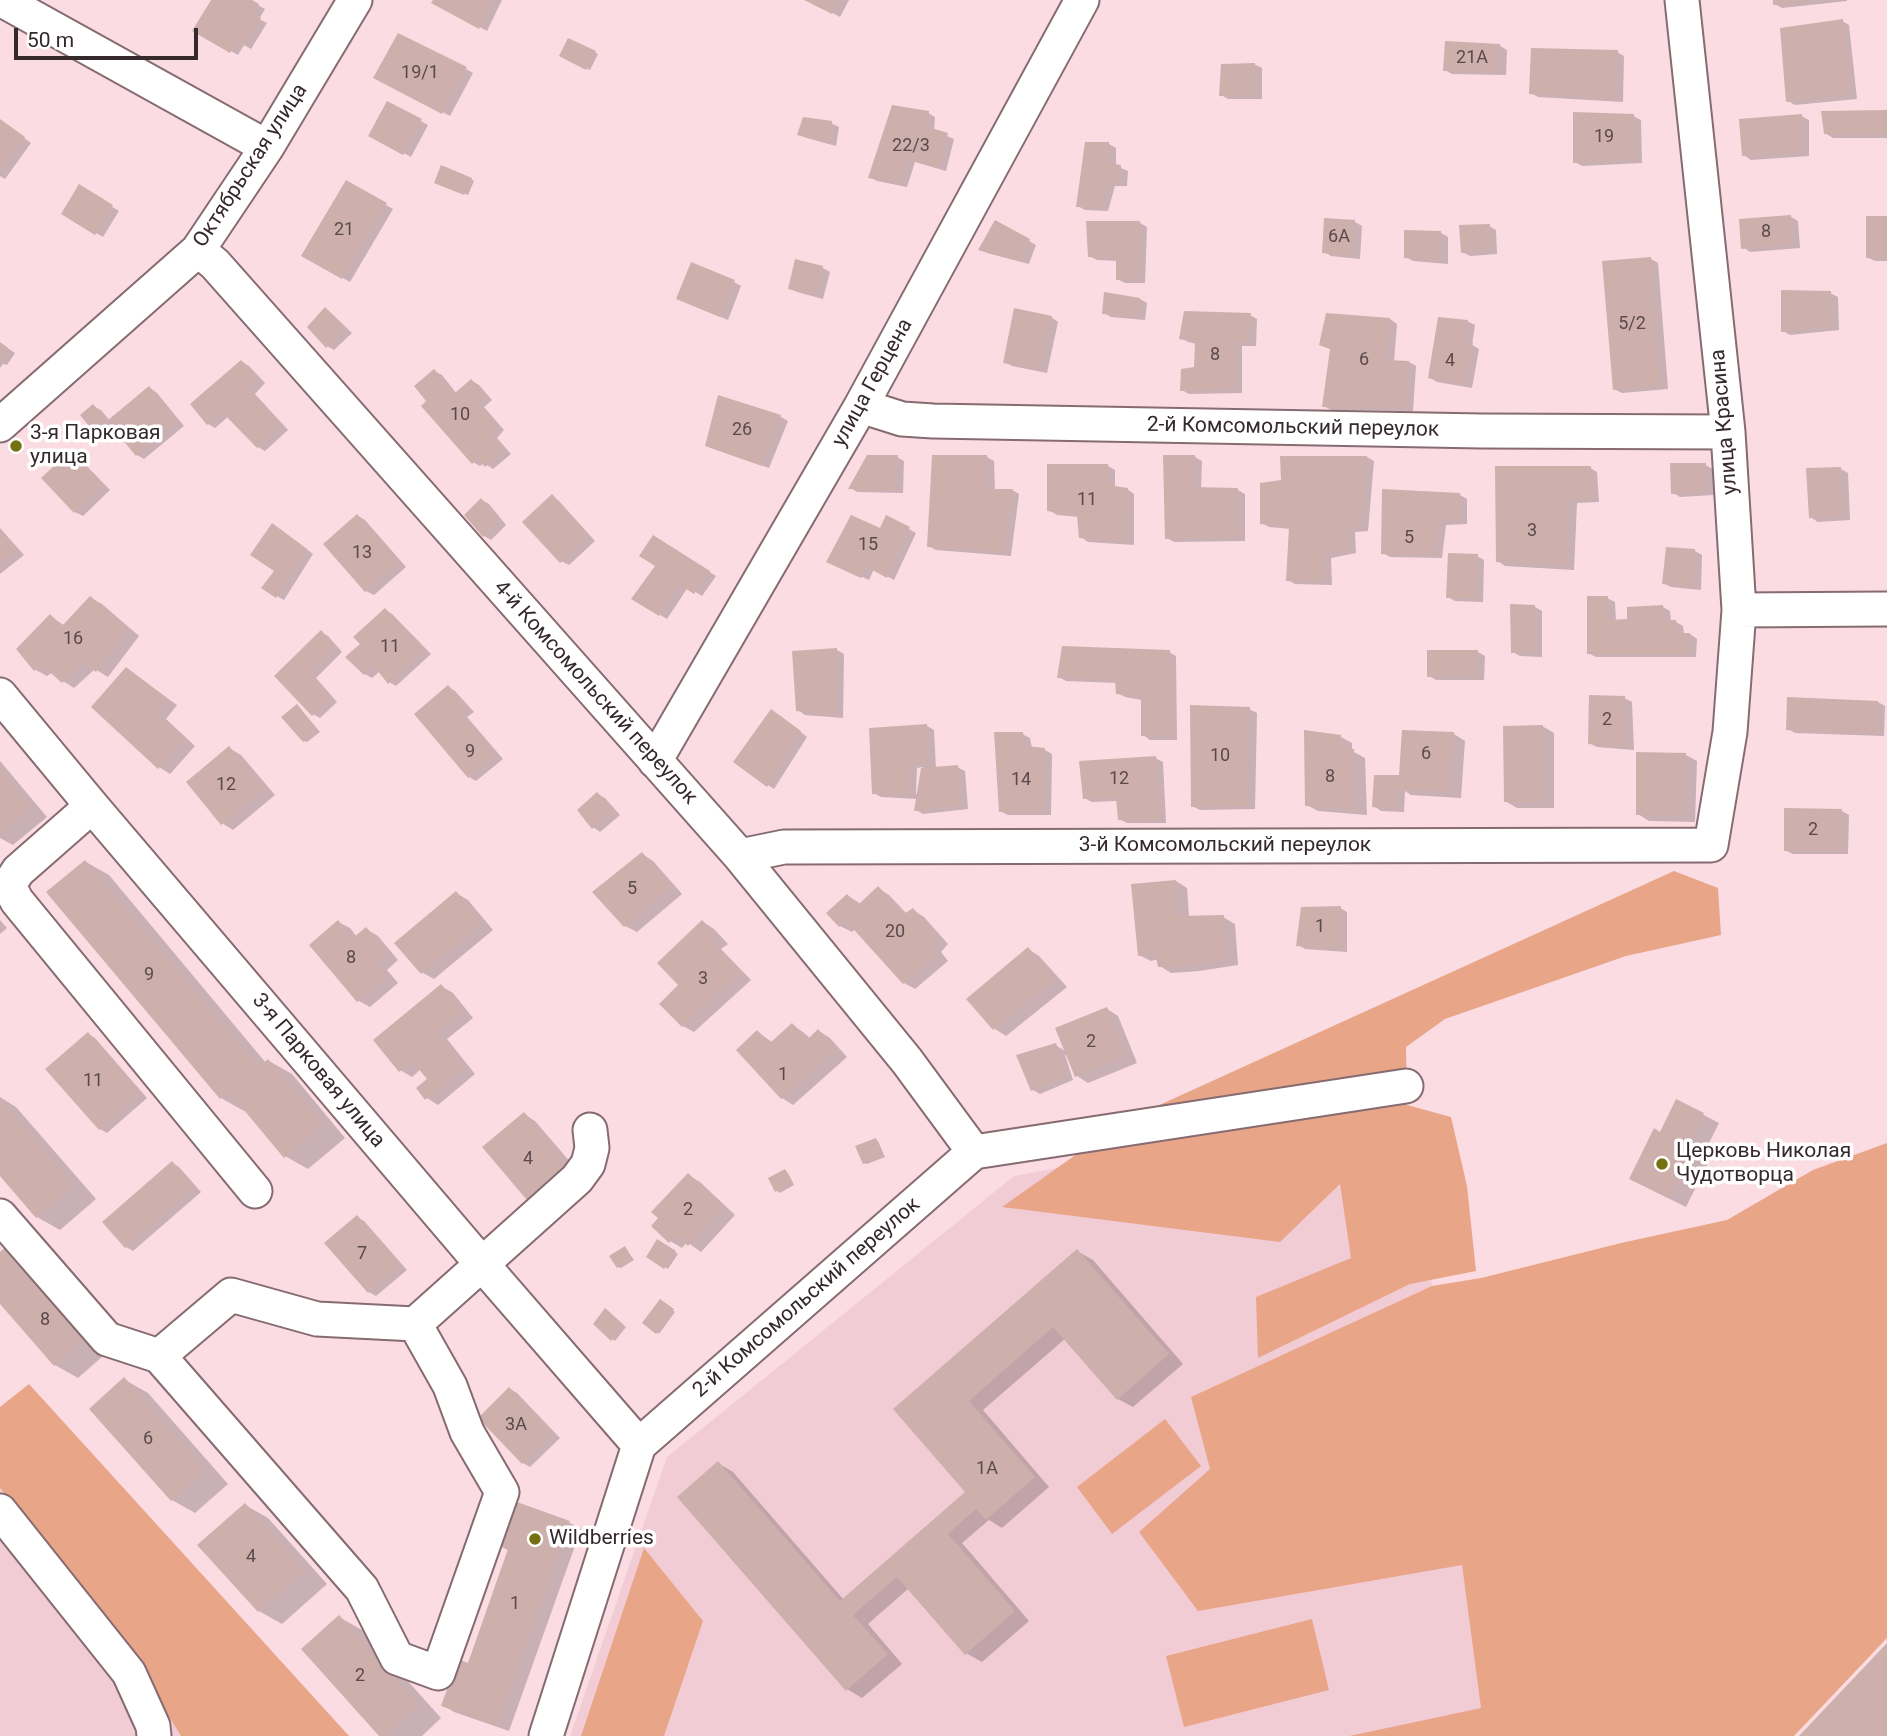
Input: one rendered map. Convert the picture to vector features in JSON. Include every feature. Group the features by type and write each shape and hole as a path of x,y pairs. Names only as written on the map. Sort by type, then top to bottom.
{"street":[{"path":"2,0 267,147"},
{"name":"Октябрьская улица","path":"0,425 198,250 267,147 355,0"},
{"name":"улица Герцена","path":"655,761 861,407 1082,0"},
{"name":"улица Красина","path":"1682,0 1728,432 1739,610 1730,732 1711,845"},
{"name":"4-й Комсомольский переулок","path":"198,250 215,264 740,856 906,1060 974,1152"},
{"name":"2-й Комсомольский переулок","path":"861,407 902,419 933,421 1468,431 1728,432"},
{"path":"1739,610 1887,609"},
{"name":"3-я Парковая улица","path":"0,695 481,1263 639,1445"},
{"path":"92,806 18,871 11,882 11,890 26,912 255,1191"},
{"name":"3-й Комсомольский переулок","path":"740,856 784,847 1711,845"},
{"path":"974,1152 1406,1086"},
{"path":"159,1356 231,1295 317,1319 415,1324 576,1180 588,1164 592,1148 590,1130"},
{"name":"2-й Комсомольский переулок","path":"639,1445 974,1152"},
{"path":"0,1216 107,1339 159,1356 362,1589 397,1658 438,1673 502,1492 467,1432 450,1386 415,1324"},
{"path":"546,1736 637,1498 639,1445"},
{"path":"0,1511 129,1673 153,1726 154,1736"}],"shaded area":[{"path":"1674,871 1718,888 1721,935 1626,956 1445,1019 1406,1047 1407,1105 1451,1117 1467,1186 1476,1271 1410,1284 1258,1358 1256,1297 1351,1258 1340,1184 1280,1242 1002,1207 1122,1122"},
{"path":"1407,1105 1432,1286 1462,1565 1482,1708 1349,1736 570,1736 667,1457 1014,1176"},
{"path":"1887,1143 1887,1638 1794,1736 1349,1736 1481,1708 1462,1565 1198,1611 1139,1532 1210,1469 1191,1397 1432,1286 1481,1278 1727,1220 1813,1170"},
{"path":"29,1384 349,1736 181,1736 140,1670 0,1488 0,1407"},
{"path":"1165,1419 1201,1466 1112,1534 1077,1487"},
{"path":"0,1488 140,1670 181,1736 0,1736"},
{"path":"644,1548 703,1621 664,1736 581,1736"},
{"path":"1312,1619 1329,1690 1184,1727 1166,1656"}],"building":[{"path":"211,0 252,0 259,4 253,13 261,18 243,47 236,43 230,53 192,31"},
{"path":"433,0 493,0 479,29 431,3"},
{"path":"804,0 840,0 832,14"},
{"path":"1773,0 1802,0 1803,2 1773,5"},
{"path":"1843,19 1850,95 1786,102 1780,28"},
{"path":"398,33 467,67 442,114 373,78"},
{"path":"568,38 596,51 586,70 559,56"},
{"path":"1445,41 1500,44 1499,72 1443,71"},
{"path":"1531,48 1618,50 1617,99 1529,94"},
{"path":"1255,63 1255,96 1219,96 1221,64"},
{"path":"387,101 422,119 403,155 368,136"},
{"path":"892,105 929,111 928,127 948,133 939,168 907,159 900,184 868,178"},
{"path":"1887,110 1887,135 1824,134 1821,111"},
{"path":"1573,112 1634,114 1635,160 1573,163"},
{"path":"1802,114 1803,153 1742,156 1739,119"},
{"path":"803,117 832,121 829,144 797,135"},
{"path":"0,119 25,137 0,173"},
{"path":"1085,142 1109,142 1109,163 1121,165 1120,183 1108,183 1101,208 1076,207"},
{"path":"441,165 472,178 464,195 434,183"},
{"path":"346,180 387,203 342,279 301,256"},
{"path":"79,184 113,205 95,235 61,214"},
{"path":"1791,215 1793,244 1741,249 1739,219"},
{"path":"1866,216 1887,216 1887,257 1866,258"},
{"path":"1324,218 1355,220 1353,256 1322,253"},
{"path":"995,220 1030,239 1022,262 978,250"},
{"path":"1086,221 1140,221 1138,280 1116,280 1116,258 1088,257"},
{"path":"1490,224 1490,250 1461,253 1459,225"},
{"path":"1404,230 1441,231 1441,261 1404,258"},
{"path":"1651,257 1661,386 1613,390 1602,261"},
{"path":"795,259 823,266 816,296 788,289"},
{"path":"691,262 735,280 720,317 676,299"},
{"path":"1781,290 1831,291 1832,327 1781,332"},
{"path":"1104,292 1140,298 1138,317 1102,314"},
{"path":"325,307 346,328 326,348 307,327"},
{"path":"1014,308 1052,316 1040,370 1003,363"},
{"path":"1184,311 1251,313 1249,342 1235,343 1235,389 1180,391 1181,369 1194,367 1195,342 1179,339"},
{"path":"1326,313 1390,318 1387,360 1409,361 1406,408 1322,407 1330,349 1319,345"},
{"path":"1438,317 1468,320 1465,341 1473,343 1465,385 1428,378"},
{"path":"0,342 8,348 0,361"},
{"path":"241,360 259,378 249,389 281,425 257,448 222,412 207,425 190,404"},
{"path":"434,369 455,393 471,379 486,395 478,402 498,425 491,433 505,449 485,467 478,458 472,464 421,406 426,401 414,386"},
{"path":"149,386 178,421 136,456 107,421"},
{"path":"718,395 781,415 762,466 705,446"},
{"path":"93,404 107,421 94,432 80,415"},
{"path":"71,450 104,485 74,513 41,478"},
{"path":"867,455 898,455 896,490 848,489"},
{"path":"932,455 987,455 988,489 1013,489 1004,552 927,547"},
{"path":"1163,455 1195,455 1195,487 1238,488 1239,537 1165,539"},
{"path":"1280,456 1367,456 1361,528 1349,528 1349,550 1324,555 1325,582 1286,581 1289,527 1260,524 1260,483 1281,480"},
{"path":"1670,463 1706,463 1707,492 1671,494"},
{"path":"1047,464 1108,464 1108,485 1128,488 1127,542 1079,538 1077,515 1047,511"},
{"path":"1495,466 1591,466 1593,499 1570,500 1568,566 1496,562"},
{"path":"1841,467 1843,517 1809,518 1806,468"},
{"path":"1382,489 1460,493 1460,520 1439,521 1435,555 1381,554"},
{"path":"552,494 589,536 560,563 522,522"},
{"path":"481,498 500,520 483,537 464,515"},
{"path":"357,514 400,562 365,592 323,544"},
{"path":"851,515 880,528 886,515 910,527 887,578 867,567 861,578 826,562"},
{"path":"272,523 307,549 276,598 261,588 274,571 250,555"},
{"path":"0,530 18,550 0,564"},
{"path":"653,535 710,571 694,594 680,585 659,616 631,599 655,566 639,556"},
{"path":"1666,547 1695,549 1694,587 1662,584"},
{"path":"1448,553 1478,554 1476,598 1446,598"},
{"path":"90,596 128,628 96,672 84,662 62,683 42,665 34,671 16,649 50,614 62,626"},
{"path":"1587,596 1608,596 1609,620 1627,619 1627,607 1663,605 1664,620 1676,620 1678,633 1690,633 1689,654 1587,654"},
{"path":"1510,604 1535,605 1535,653 1511,653"},
{"path":"385,608 425,650 388,684 374,666 364,675 345,657 360,644 353,637"},
{"path":"321,630 336,647 310,673 331,698 312,716 274,676"},
{"path":"1062,646 1170,650 1171,737 1141,736 1141,697 1116,694 1115,680 1057,678"},
{"path":"837,648 836,715 796,711 792,651"},
{"path":"1427,650 1478,650 1477,676 1427,677"},
{"path":"126,667 167,698 156,712 185,739 158,769 91,707"},
{"path":"448,685 468,707 461,713 496,754 468,778 414,714"},
{"path":"1589,695 1625,696 1627,747 1588,744"},
{"path":"1787,697 1878,701 1878,733 1786,730"},
{"path":"297,704 318,730 303,742 281,717"},
{"path":"1190,705 1250,707 1248,806 1191,807"},
{"path":"771,709 801,731 767,787 733,762"},
{"path":"927,724 929,762 910,765 909,796 872,794 869,728"},
{"path":"1543,725 1543,802 1504,802 1503,726"},
{"path":"1304,730 1341,735 1341,747 1354,749 1356,810 1305,806"},
{"path":"1402,730 1454,732 1450,792 1398,789 1397,809 1372,807 1374,775 1399,775"},
{"path":"994,732 1023,732 1026,746 1045,748 1044,812 999,812"},
{"path":"229,746 265,788 221,825 186,782"},
{"path":"1636,752 1686,753 1684,816 1636,815"},
{"path":"1156,756 1160,820 1118,820 1116,797 1083,799 1079,761"},
{"path":"958,765 961,806 914,811 921,768"},
{"path":"0,769 32,807 0,835"},
{"path":"597,792 614,810 592,829 577,810"},
{"path":"1784,808 1842,809 1842,851 1784,851"},
{"path":"642,852 672,887 624,927 592,892"},
{"path":"85,860 259,1067 268,1059 324,1124 284,1158 229,1092 220,1099 46,892"},
{"path":"1176,880 1178,916 1224,915 1228,960 1158,967 1155,952 1138,956 1131,884"},
{"path":"878,886 904,914 913,908 938,936 931,945 938,954 903,984 846,921 839,927 826,913 847,894 858,905"},
{"path":"456,891 483,923 421,974 394,943"},
{"path":"1341,906 1341,949 1296,946 1301,907"},
{"path":"338,920 353,938 366,927 388,953 377,963 388,976 357,1002 309,945"},
{"path":"702,920 718,937 711,942 741,972 682,1027 659,1004 678,985 657,963"},
{"path":"1028,947 1056,980 993,1030 966,999"},
{"path":"441,984 463,1011 437,1032 465,1067 425,1100 416,1088 427,1079 412,1061 399,1072 373,1040"},
{"path":"1107,1007 1127,1056 1075,1077 1055,1028"},
{"path":"792,1023 808,1039 818,1029 837,1050 781,1099 736,1050 757,1030 770,1043"},
{"path":"88,1032 141,1093 99,1130 45,1069"},
{"path":"1056,1043 1067,1076 1031,1091 1016,1055"},
{"path":"0,1099 74,1185 36,1218 0,1176"},
{"name":"Церковь Николая Чудотворца","path":"1676,1099 1704,1113 1688,1145 1695,1149 1670,1199 1629,1179 1654,1128 1660,1132"},
{"path":"524,1112 574,1171 532,1206 482,1147"},
{"path":"876,1138 883,1156 863,1164 855,1146"},
{"path":"172,1161 195,1187 125,1248 102,1222"},
{"path":"785,1169 793,1183 775,1192 768,1178"},
{"path":"688,1173 725,1208 688,1246 676,1235 669,1243 651,1226 658,1218 651,1212"},
{"path":"357,1215 401,1265 368,1293 324,1243"},
{"path":"657,1239 676,1251 664,1269 646,1257"},
{"path":"10,1243 89,1335 54,1366 0,1304 0,1252"},
{"path":"625,1246 632,1258 617,1268 609,1256"},
{"path":"1077,1249 1169,1354 1117,1400 1053,1327 969,1401 1035,1477 986,1520 976,1509 948,1534 1015,1611 965,1655 897,1577 853,1615 888,1654 846,1691 677,1497 718,1461 840,1601 965,1492 893,1409"},
{"path":"660,1299 674,1309 656,1334 642,1323"},
{"path":"605,1308 624,1325 611,1341 593,1324"},
{"path":"124,1377 206,1470 171,1501 89,1409"},
{"path":"509,1387 554,1433 522,1464 478,1418"},
{"path":"514,1501 570,1521 497,1726 441,1706 458,1659 468,1663 508,1549 498,1546"},
{"path":"245,1503 305,1570 258,1612 197,1545"},
{"path":"339,1615 419,1704 385,1736 379,1736 301,1649"},
{"path":"1887,1643 1887,1736 1799,1736"}],"place":[{"name":"3-я Парковая улица","path":"16,446"},
{"name":"Церковь Николая Чудотворца","path":"1662,1164"},
{"name":"Wildberries","path":"535,1539"}]}
